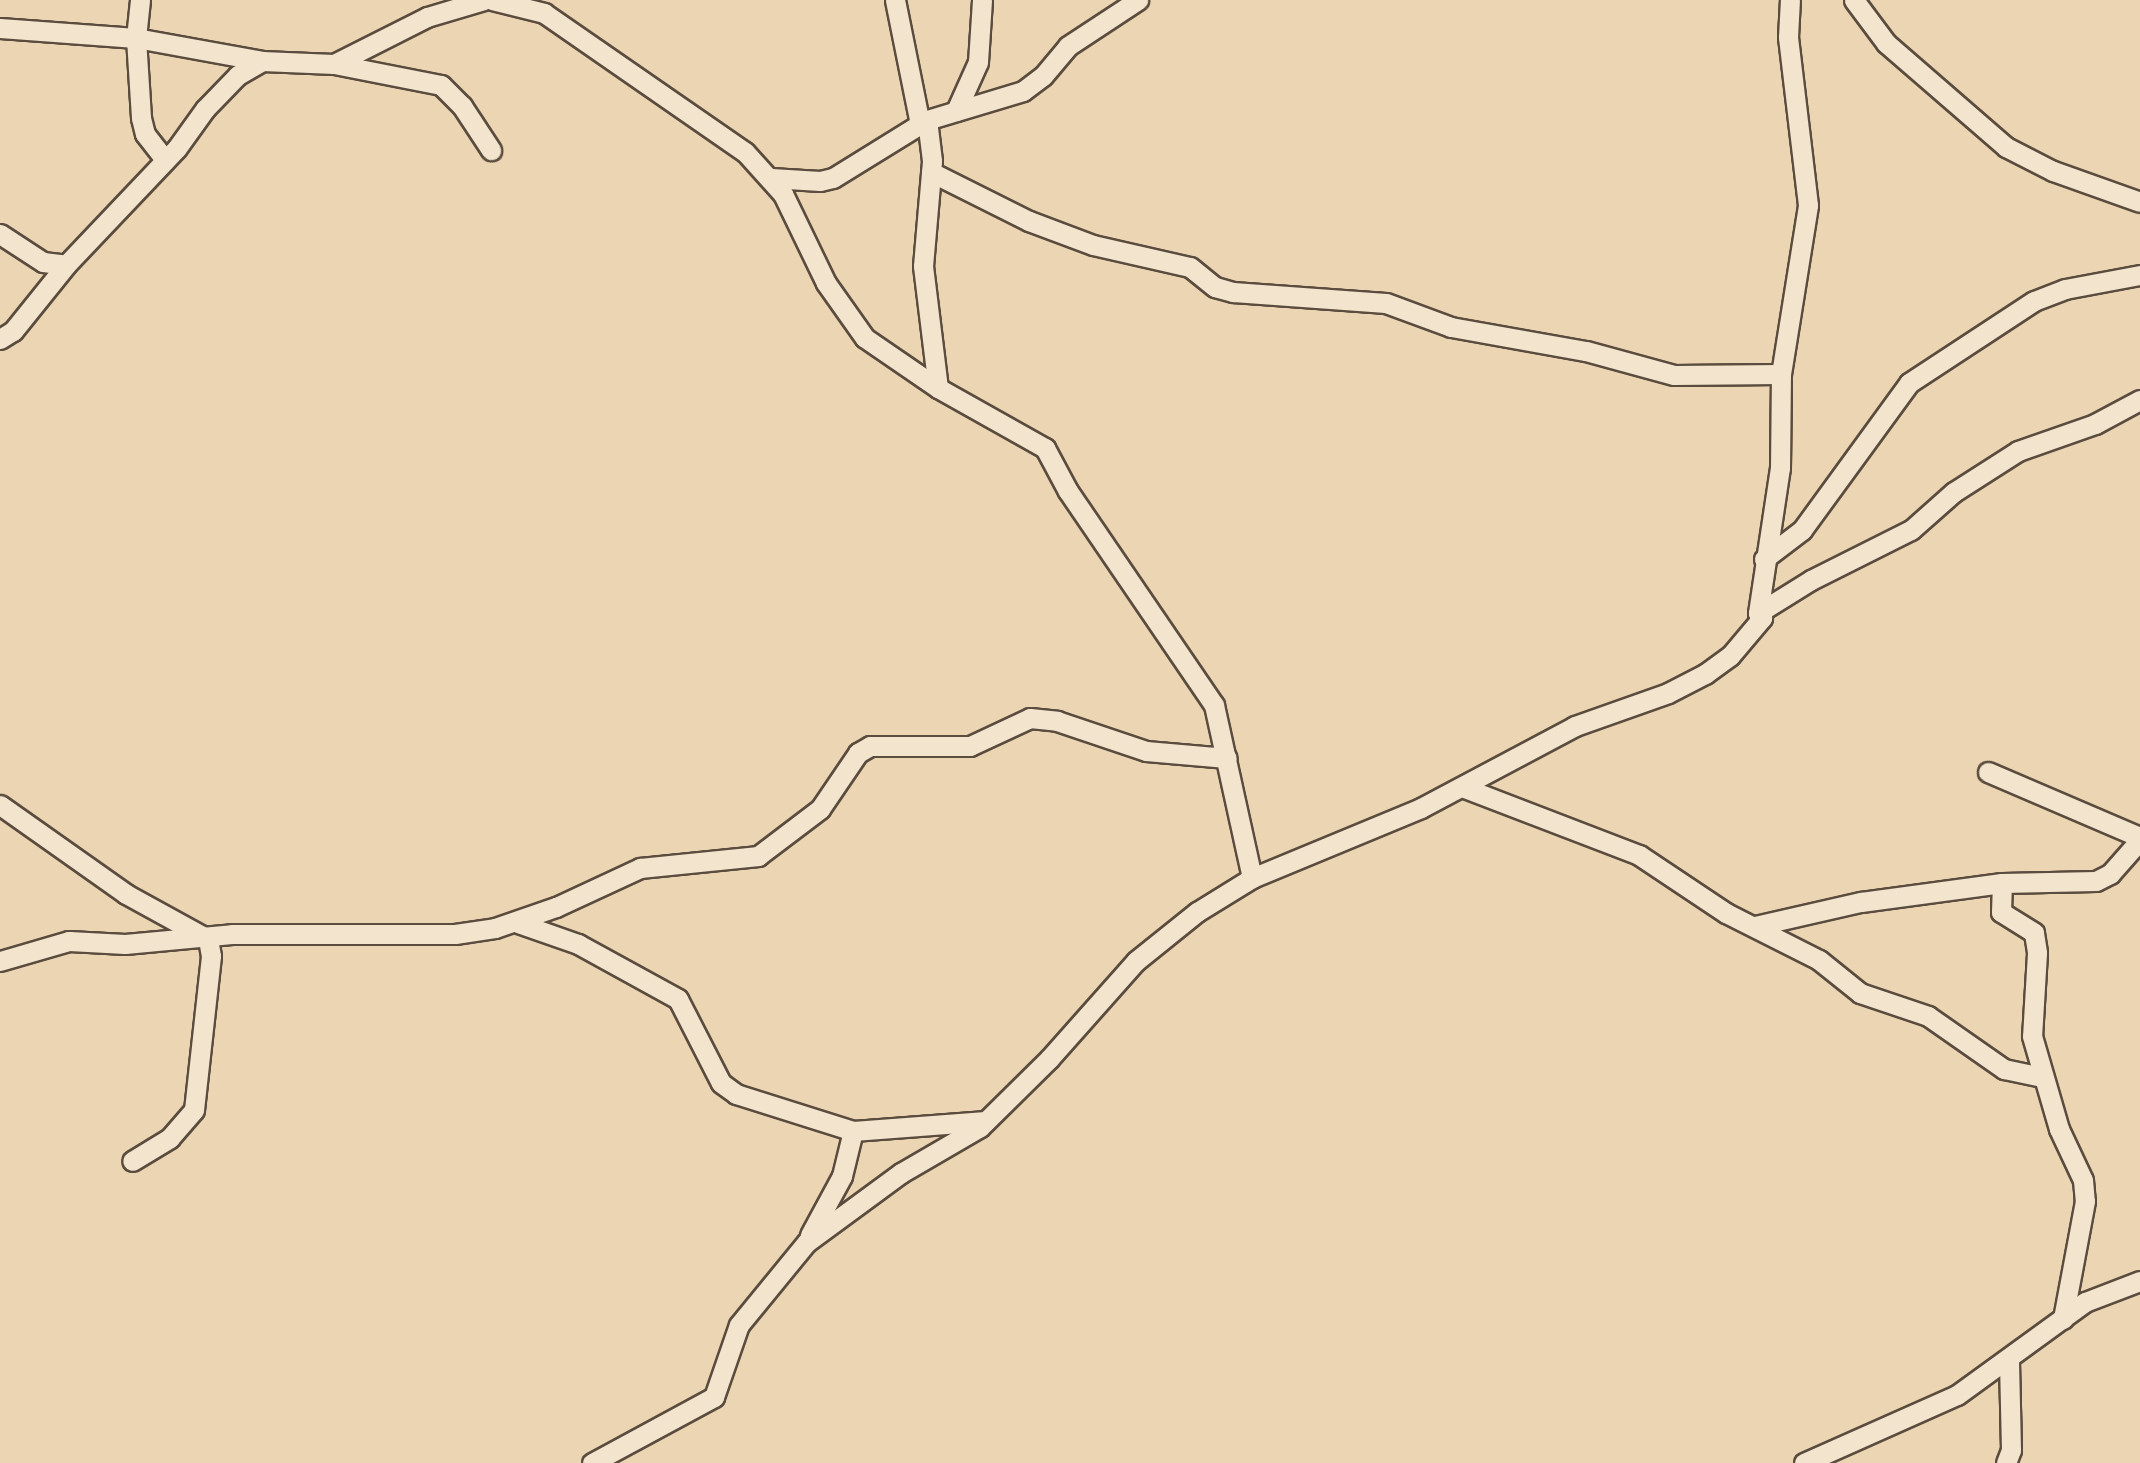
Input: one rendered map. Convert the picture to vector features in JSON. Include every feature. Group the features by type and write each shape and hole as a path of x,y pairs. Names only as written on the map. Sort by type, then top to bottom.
{"street":[{"path":"140,0 136,38 141,118 145,134 165,160"},
{"path":"334,64 427,17 484,0"},
{"path":"492,0 544,13 680,103 745,152 771,178 851,322 865,338 938,388 1045,448 1068,491 1201,682 1214,705 1252,878"},
{"path":"895,0 924,122 931,172 923,266 938,388"},
{"path":"956,111 978,62 982,0"},
{"path":"771,178 832,178 924,122 1023,91 1043,76 1068,46 1138,0"},
{"path":"807,1242 901,1173 986,1121 1136,961 1197,912 1252,878 1331,848 1462,788 1575,726 1668,693 1706,674 1730,656 1762,618 1758,613 1764,559 1780,468 1781,374 1808,205 1787,37 1790,0"},
{"path":"1854,0 1886,43 2007,147 2053,171 2140,202"},
{"path":"0,28 136,38 262,61 334,64 441,85 462,106 491,150"},
{"path":"0,339 13,331 66,265 165,160 237,75 262,61"},
{"path":"931,172 1029,221 1093,245 1191,267 1215,287 1233,292 1386,303 1451,327 1586,351 1674,374 1781,374"},
{"path":"0,234 43,262 66,265"},
{"path":"1764,559 1802,530 1909,383 2034,301 2065,289 2140,275"},
{"path":"1758,613 1811,580 1911,530 1954,492 2018,451 2095,424 2140,400"},
{"path":"0,961 69,941 125,944 208,939 232,934 455,934 518,923 640,868 758,856 820,809 858,754 870,746 970,746 1030,718 1057,721 1146,751 1227,758"},
{"path":"1755,926 1861,902 2002,883 2096,881 2110,874 2140,839 1989,772"},
{"path":"1462,788 1639,855 1726,913 1819,960 1860,993 1928,1016 2004,1069 2043,1077"},
{"path":"0,805 126,894 208,939"},
{"path":"2002,883 2001,912 2034,933 2037,953 2032,1036 2059,1129 2083,1180 2085,1201 2063,1319"},
{"path":"518,923 578,944 678,999 727,1091 853,1131 986,1121"},
{"path":"132,1161 170,1138 194,1110 211,956 208,939"},
{"path":"592,1463 714,1397 739,1325 807,1242 842,1176 853,1131"},
{"path":"1804,1463 1957,1395 2009,1361 2095,1297 2140,1281"},
{"path":"2006,1463 2011,1450 2009,1361"}]}
